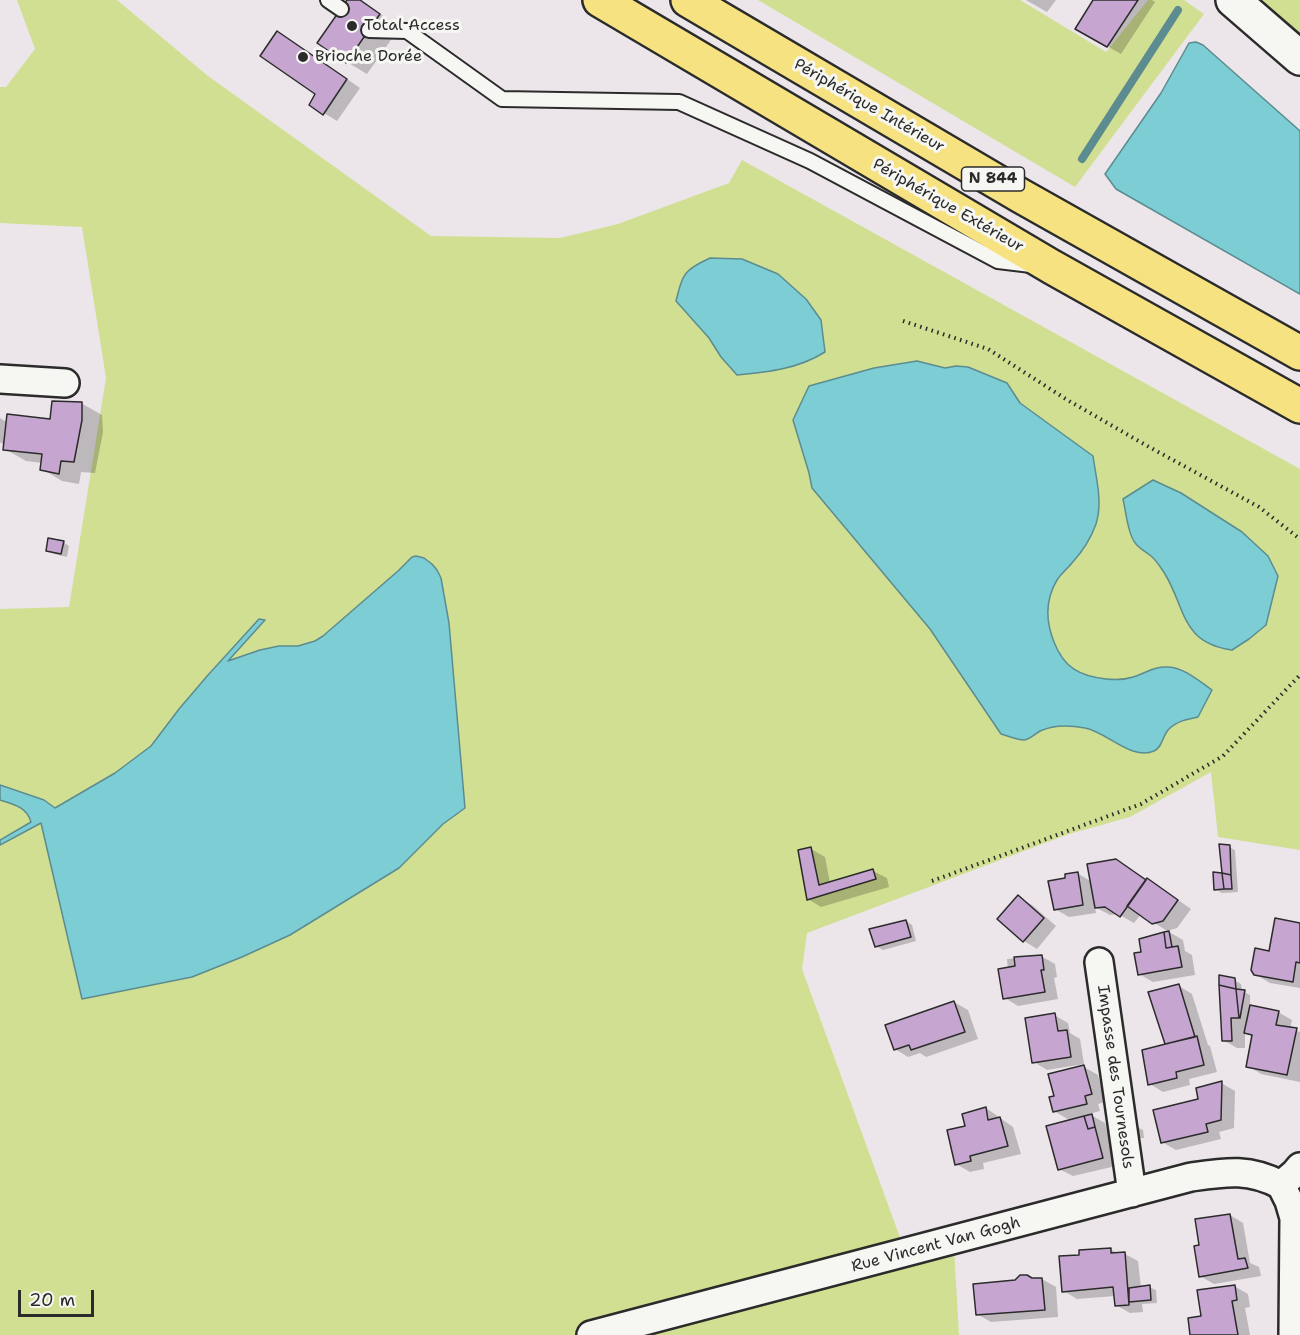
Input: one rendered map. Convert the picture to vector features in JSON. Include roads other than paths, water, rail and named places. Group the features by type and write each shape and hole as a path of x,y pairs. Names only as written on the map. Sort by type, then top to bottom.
{"highway":[{"name":"Périphérique Extérieur","path":"600,0 1052,267 1300,406"},
{"name":"Périphérique Intérieur","path":"688,0 1021,196 1300,353"}],"street":[{"path":"1233,0 1300,58"},
{"path":"0,379 65,383"},
{"name":"Impasse des Tournesols","path":"1099,962 1132,1193"},
{"name":"Rue Vincent Van Gogh","path":"591,1335 1191,1177 1221,1173 1251,1173 1268,1178 1290,1176"},
{"path":"1290,1176 1289,1201 1294,1218 1293,1335"}],"lane":[{"path":"328,0 341,9"},
{"path":"369,30 407,31 502,99 679,102 810,161 998,261 1052,267"}],"water":[{"path":"1196,42 1203,45 1300,131 1300,294 1116,189 1105,174 1161,93 1189,43"},
{"path":"710,258 742,259 778,274 806,299 821,320 825,352 793,366 737,375 721,357 709,338 676,301 686,274 690,269"},
{"path":"917,361 945,368 968,367 1007,383 1020,403 1093,456 1099,499 1096,524 1083,550 1053,588 1048,611 1049,627 1063,658 1074,669 1088,676 1120,680 1168,667 1186,672 1212,690 1198,717 1172,726 1154,751 1137,752 1093,731 1074,726 1051,727 1024,740 1001,734 930,629 812,488 793,420 809,386 874,368"},
{"path":"1153,480 1181,493 1242,532 1268,556 1278,576 1266,625 1232,650 1215,646 1194,632 1162,569 1133,540 1123,499"},
{"path":"416,556 432,564 441,578 449,623 465,808 443,824 399,868 290,935 192,977 82,999 41,823 0,845 0,840 31,822 23,810 0,800 0,785 44,800 55,808 115,773 151,746 179,709 259,619 265,620 228,661 260,650 279,646 298,646 315,641 412,557"}],"waterway":[{"path":"1082,159 1178,10"}],"place":[{"name":"Total Access","path":"352,26"},
{"name":"Brioche Dorée","path":"303,57"}]}
